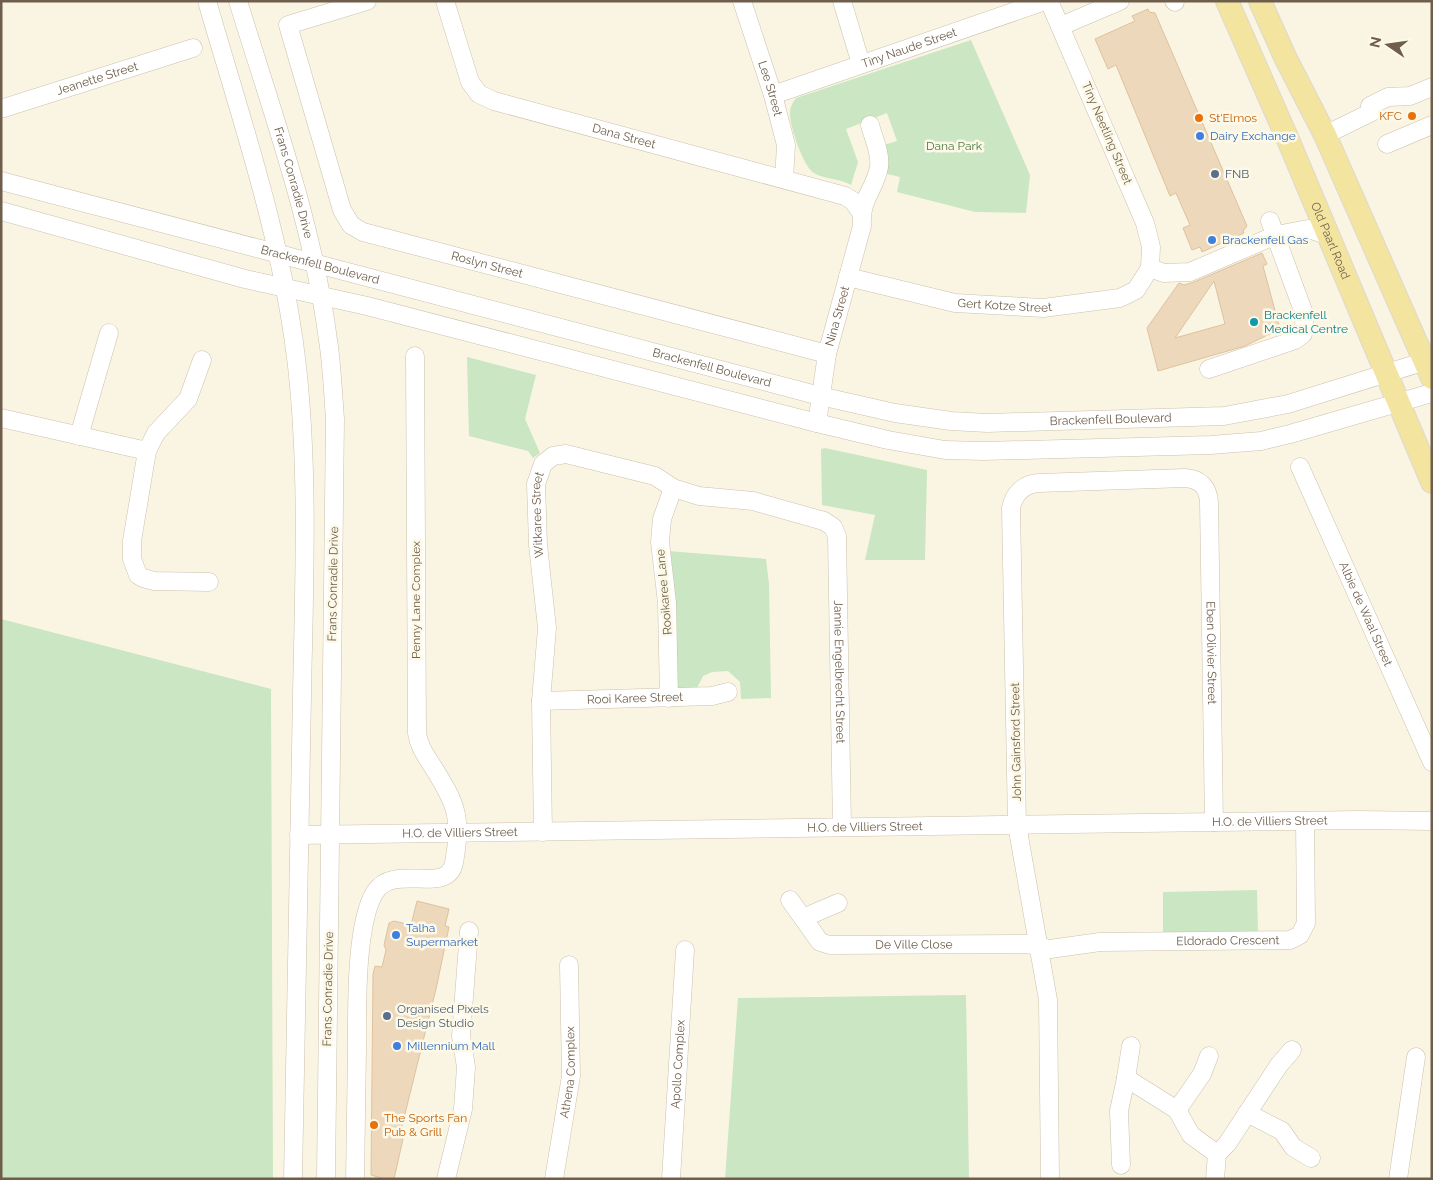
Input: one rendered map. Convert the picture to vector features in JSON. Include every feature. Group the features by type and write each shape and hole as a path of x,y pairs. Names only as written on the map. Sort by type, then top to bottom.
{"main road":[{"name":"Old Paarl Road","path":"1227,1 1432,482"},
{"path":"1260,1 1285,57 1324,135 1429,366"}],"street":[{"path":"207,1 268,207 284,287 297,368 304,469 293,1179"},
{"name":"Frans Conradie Drive","path":"238,1 304,219 328,338 335,420 326,1179"},
{"name":"Roslyn Street","path":"367,1 288,25 342,210 351,225 363,232 827,354"},
{"name":"Dana Street","path":"445,1 470,82 479,94 494,101 845,196 854,201 860,211"},
{"name":"Lee Street","path":"742,1 773,95 786,146 784,179"},
{"path":"842,1 862,64"},
{"name":"Tiny Naude Street","path":"773,95 862,64 1014,6 1044,1"},
{"name":"Tiny Neetling Street","path":"1049,1 1145,223 1150,247 1150,268"},
{"path":"1061,26 1120,1"},
{"name":"Jeanette Street","path":"1,109 193,48"},
{"path":"1324,135 1371,109 1388,97 1410,96 1432,87"},
{"path":"860,211 878,166 879,156 870,125"},
{"path":"1387,144 1432,125"},
{"name":"Brackenfell Boulevard","path":"1,181 820,396 896,413 951,421 987,423 1224,416 1288,404 1384,373 1429,366"},
{"path":"1,211 245,279 320,296 817,424 888,440 945,450 984,451 1211,445 1261,440 1290,434 1432,393"},
{"name":"Nina Street","path":"817,424 827,354 862,226 860,211"},
{"path":"1150,268 1164,273 1190,272 1273,228 1308,229 1327,235"},
{"path":"1209,369 1295,340 1303,334 1305,316 1273,228"},
{"name":"Gert Kotze Street","path":"848,277 955,304 1043,308 1120,298 1136,290 1150,268"},
{"path":"80,436 109,333"},
{"name":"Penny Lane Complex","path":"356,1178 358,969 366,918 374,894 388,880 396,878 430,880 445,875 453,866 457,834 458,818 452,797 422,751 417,733 415,356"},
{"path":"202,360 188,399 156,433 147,451 132,541 132,559 135,568 144,578 154,581 209,582"},
{"path":"2,421 147,451"},
{"name":"Witkaree Street","path":"543,832 541,701 547,628 538,545 536,484 542,464 559,454 572,454 655,476 673,488 699,496 753,502 824,521"},
{"name":"Albie de Waal Street","path":"1300,467 1432,762"},
{"name":"John Gainsford Street","path":"1050,1179 1048,1000 1017,825 1011,508 1014,497 1022,488 1039,483 1185,478 1202,484"},
{"name":"Eben Olivier Street","path":"1202,484 1209,495 1214,822"},
{"name":"Rooikaree Lane","path":"669,698 667,603 660,542 662,519 673,488"},
{"name":"Jannie Engelbrecht Street","path":"824,521 833,527 837,536 842,828"},
{"name":"Rooi Karee Street","path":"541,701 712,696 728,692"},
{"name":"Eldorado Crescent","path":"1038,947 1050,949 1100,942 1295,939 1300,935 1306,923 1305,821"},
{"name":"H.O. de Villiers Street","path":"299,835 1214,822 1432,821"},
{"name":"De Ville Close","path":"790,900 820,942 830,945 1026,944 1038,947"},
{"path":"803,918 838,903"},
{"path":"446,1179 463,1110 466,1067 461,1036 469,931"},
{"name":"Apollo Complex","path":"671,1179 685,950"},
{"name":"Athena Complex","path":"554,1179 571,1076 569,965"},
{"path":"1120,1165 1120,1111 1131,1046"},
{"path":"1215,1179 1216,1154 1227,1144 1279,1066 1292,1050"},
{"path":"1177,1110 1202,1074 1209,1056"},
{"path":"1398,1179 1416,1057"},
{"path":"1126,1078 1177,1110 1191,1135 1216,1154"},
{"path":"1247,1113 1282,1131 1293,1147 1311,1158"}],"green space":[{"name":"Dana Park","path":"971,40 1030,175 1026,213 975,212 897,192 900,177 883,173 884,145 897,141 887,113 846,129 858,162 851,185 818,175 805,163 790,118 790,110 796,98"},
{"path":"467,357 536,375 525,419 540,453 533,458 528,451 469,436"},
{"path":"825,448 927,470 925,560 865,560 875,515 822,505 821,449"},
{"path":"668,551 766,559 769,584 771,698 741,699 740,682 728,671 712,672 703,676 696,690 677,691"},
{"path":"1,619 271,689 273,1179 1,1179"},
{"path":"1257,890 1258,934 1163,935 1163,892"},
{"path":"966,995 969,1179 725,1179 738,998"}],"building":[{"path":"1148,9 1149,12 1155,13 1247,226 1243,231 1244,233 1202,252 1200,247 1192,250 1183,228 1190,225 1176,193 1170,196 1116,65 1108,69 1095,39 1135,21 1132,16"},
{"name":"Brackenfell Medical Centre","path":"1262,253 1267,264 1263,266 1280,329 1245,346 1158,371 1147,328 1179,283 1184,285","holes":["1214,281 1225,324 1175,338"]},
{"name":"Millennium Mall","path":"417,901 449,909 445,926 449,927 436,989 399,1138 403,1139 394,1179 385,1179 371,1175 373,974 375,966 382,967 389,923 394,921 411,925"}],"place":[{"name":"KFC","path":"1412,116"},
{"name":"St'Elmos","path":"1199,118"},
{"name":"Dairy Exchange","path":"1200,136"},
{"name":"FNB","path":"1215,174"},
{"name":"Brackenfell Gas","path":"1212,240"},
{"name":"Brackenfell Medical Centre","path":"1254,322"},
{"name":"Talha Supermarket","path":"396,935"},
{"name":"Organised Pixels Design Studio","path":"387,1016"},
{"name":"Millennium Mall","path":"397,1046"},
{"name":"The Sports Fan Pub & Grill","path":"374,1125"}]}
